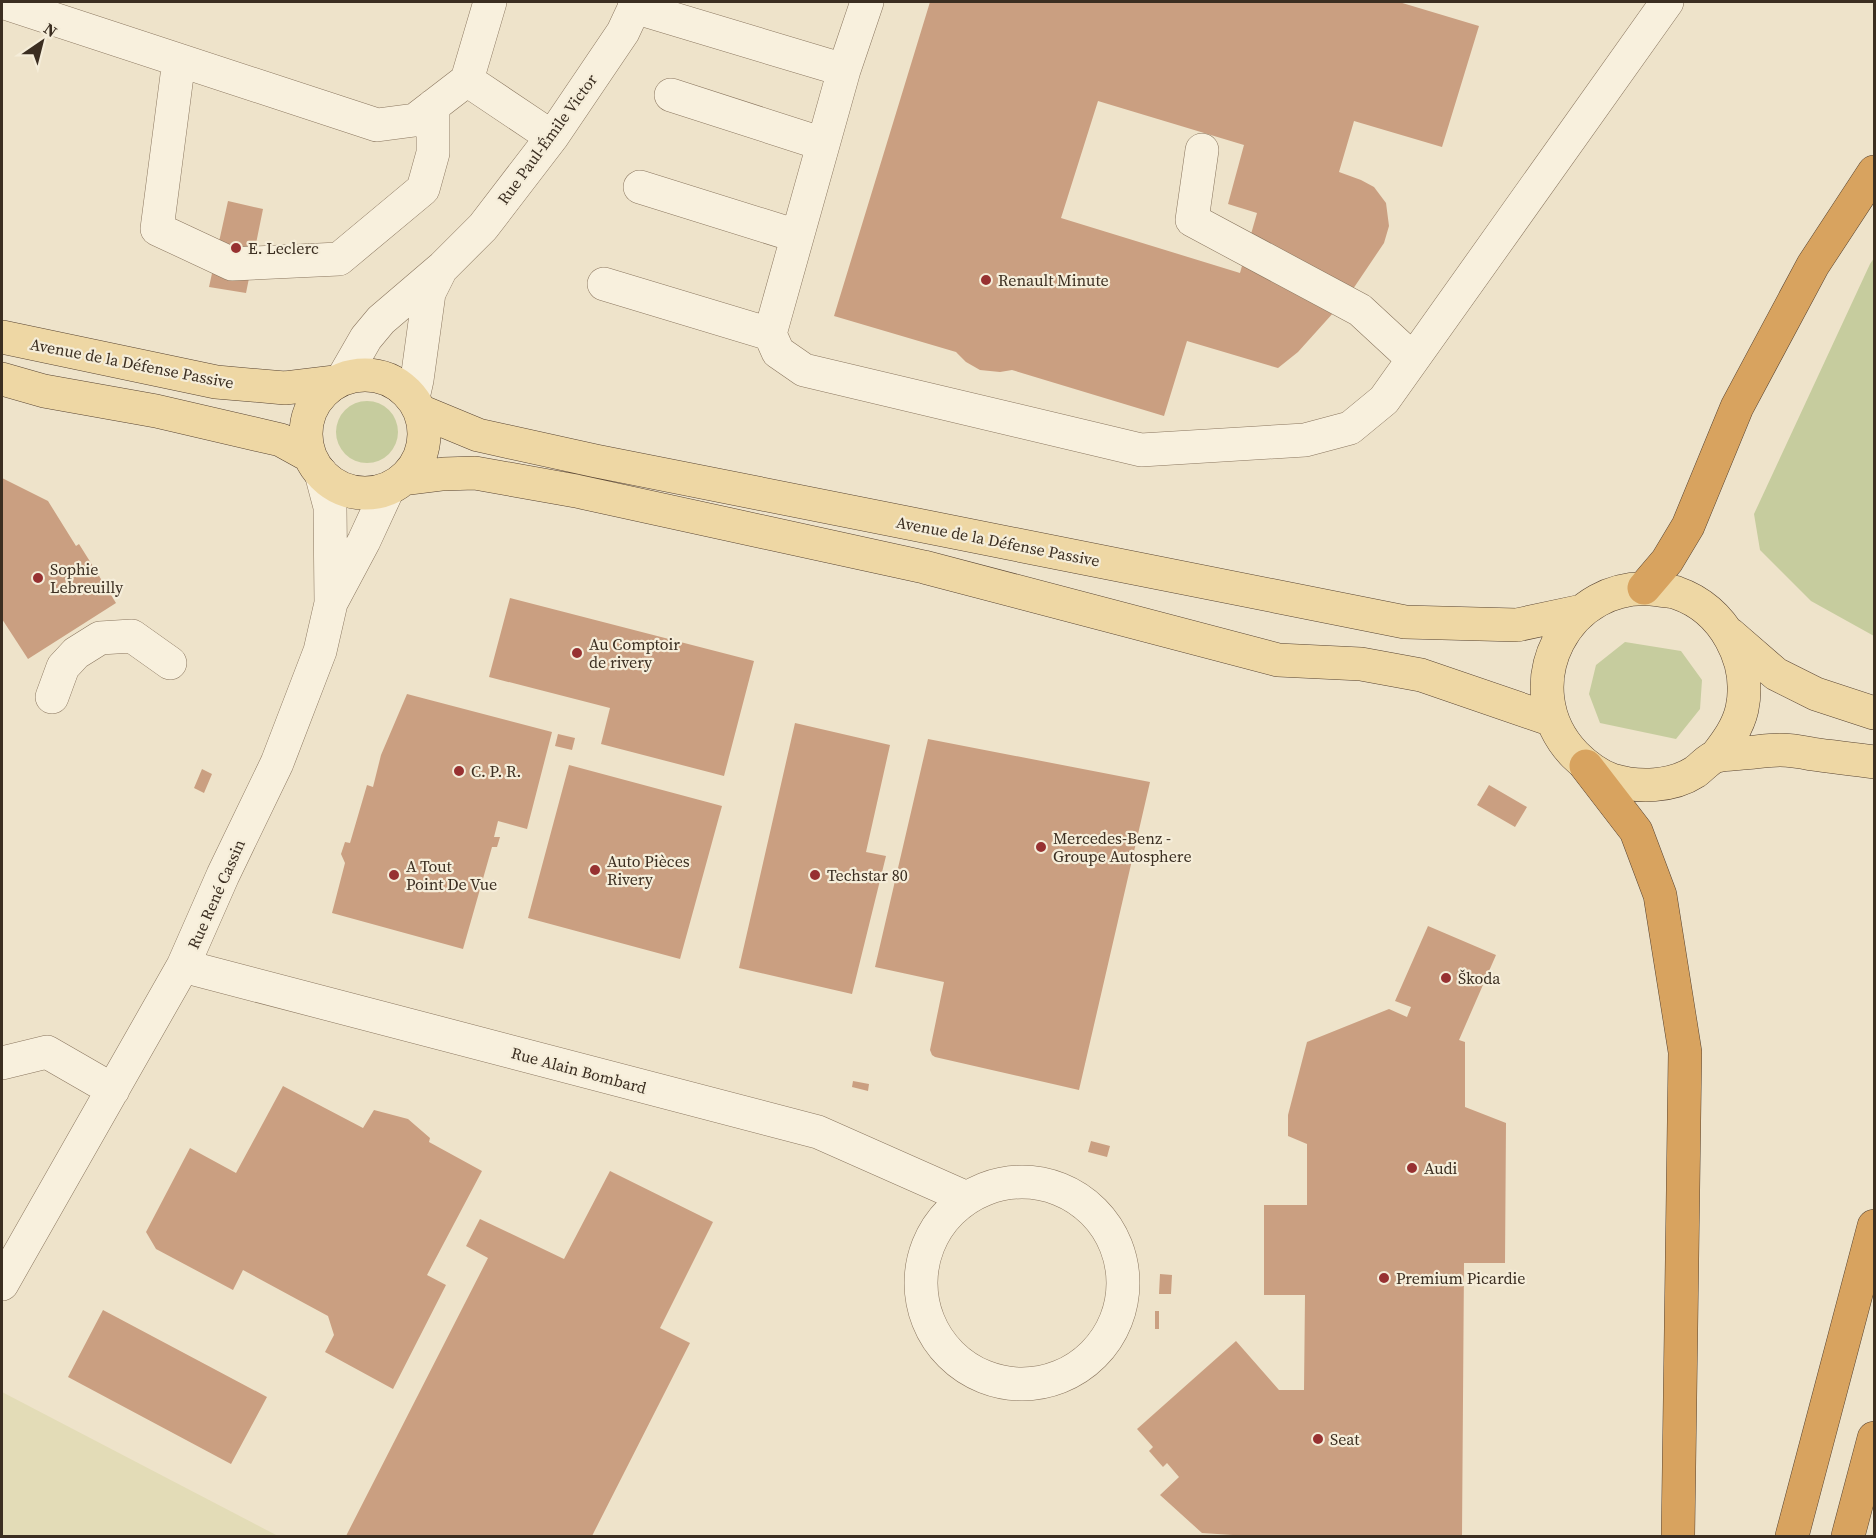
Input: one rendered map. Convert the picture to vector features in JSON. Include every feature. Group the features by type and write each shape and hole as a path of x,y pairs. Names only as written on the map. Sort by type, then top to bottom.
{"highway":[{"path":"1644,588 1667,561 1688,526 1737,407 1813,265 1875,172"},
{"path":"1586,766 1636,831 1660,895 1685,1052 1678,1536"},
{"path":"1792,1536 1875,1226"},
{"path":"1848,1536 1875,1438"}],"main road":[{"name":"Avenue de la Défense Passive","path":"2,338 216,382 285,388 339,380"},
{"path":"316,465 306,440 307,423 312,407 322,393 339,380 362,374 381,376 399,384 416,404 425,429 423,447 416,465 396,484"},
{"path":"2,379 44,391 156,411 281,440 316,465 335,485 352,492 371,493 396,484 443,474 474,473 576,491 924,567 1278,660 1361,664 1421,675 1552,720"},
{"name":"Avenue de la Défense Passive","path":"416,404 478,435 585,459 1405,622 1517,625 1582,611"},
{"path":"1728,632 1740,657 1744,683 1742,710 1732,735 1716,756 1693,773 1667,783 1639,785 1620,781 1611,779 1586,766 1566,745 1552,720 1547,696 1548,673 1554,650 1565,629 1582,611 1611,594 1644,588 1677,593 1706,608 1728,632 1776,674 1816,694 1875,713"},
{"path":"1716,756 1781,750 1875,762"}],"street":[{"path":"2,2 377,125 415,120 467,80 490,2"},
{"path":"867,2 844,70 770,334 778,352 804,370 1141,450 1305,440 1350,428 1384,400 1667,2"},
{"path":"635,4 844,70"},
{"name":"Rue Paul-Émile Victor","path":"339,380 366,338 381,320 443,267 483,227 552,137 623,32 635,4"},
{"path":"179,60 157,230 232,264 339,259 423,189 433,153 433,106"},
{"path":"467,80 552,137"},
{"path":"671,95 823,144"},
{"path":"1202,150 1192,220 1360,310 1413,359"},
{"path":"640,187 797,236"},
{"name":"Rue Paul-Émile Victor","path":"416,404 429,293 443,267"},
{"path":"604,284 770,334"},
{"name":"Rue René Cassin","path":"2,1284 183,966 277,763 320,651 331,603 330,507 316,465"},
{"path":"331,603 364,541 372,520 396,484"},
{"path":"52,698 63,667 76,653 100,638 132,636 170,663"},
{"name":"Rue Alain Bombard","path":"183,966 818,1132 966,1198"},
{"path":"2,1063 47,1052 113,1090"},
{"path":"1030,1182 1062,1190 1090,1208 1111,1234 1122,1265 1123,1298 1112,1330 1093,1356 1065,1375 1032,1384 999,1382 968,1369 943,1346 927,1317 921,1283 926,1250 942,1221 966,1198 997,1185 1030,1182"}],"shaded area":[{"path":"2,1392 278,1536 2,1536"}],"green space":[{"path":"1874,258 1874,636 1811,601 1760,550 1754,514"},
{"path":"367,401 379,403 389,410 396,420 398,432 396,444 389,454 379,461 367,463 355,461 345,454 338,444 336,432 338,420 345,410 355,403"},
{"path":"1625,642 1681,651 1702,680 1700,709 1676,739 1600,723 1589,694 1596,665"}],"building":[{"path":"930,2 1399,2 1479,26 1442,147 1354,121 1339,172 1374,187 1386,203 1389,226 1384,243 1353,289 1334,312 1298,352 1278,368 1187,341 1164,416 1012,370 1000,372 980,370 966,362 956,352 834,316","holes":["1098,101 1244,145 1228,204 1257,213 1240,273 1061,218"]},
{"name":"E. Leclerc","path":"228,201 263,209 246,293 209,287"},
{"path":"2,478 48,501 76,546 79,544 116,603 28,659 2,619"},
{"path":"510,598 754,661 724,776 601,744 610,708 489,677"},
{"path":"407,694 552,732 527,829 498,821 494,837 500,837 497,847 492,847 463,949 332,913 345,863 341,854 345,842 350,843 367,785 373,787 381,755"},
{"path":"795,723 890,745 866,852 886,856 852,994 739,968"},
{"path":"558,734 575,738 572,750 555,746"},
{"path":"928,739 1150,782 1079,1090 935,1057 930,1050 944,982 875,967"},
{"path":"569,765 722,806 680,959 528,918"},
{"path":"202,769 212,774 204,793 194,788"},
{"path":"1489,785 1527,807 1515,827 1477,805"},
{"path":"1428,926 1496,955 1459,1040 1465,1042 1465,1107 1506,1123 1505,1263 1464,1263 1462,1536 1248,1536 1202,1533 1160,1495 1179,1477 1167,1463 1163,1467 1149,1451 1153,1447 1137,1429 1236,1341 1279,1390 1304,1390 1305,1295 1264,1295 1264,1205 1307,1205 1307,1144 1288,1136 1288,1115 1307,1042 1389,1009 1407,1017 1411,1007 1395,1001"},
{"path":"853,1081 869,1084 868,1091 852,1087"},
{"path":"283,1086 363,1128 374,1110 408,1119 430,1138 429,1142 482,1171 427,1275 446,1285 393,1389 325,1352 334,1335 328,1316 243,1270 233,1290 156,1249 146,1232 190,1148 236,1173"},
{"path":"1091,1141 1110,1146 1107,1157 1088,1152"},
{"path":"610,1171 713,1222 660,1328 690,1343 592,1536 346,1536 488,1258 466,1246 480,1219 564,1259"},
{"path":"1160,1274 1172,1275 1171,1294 1159,1294"},
{"path":"103,1310 267,1397 231,1464 68,1377"},
{"path":"1155,1311 1159,1311 1159,1329 1155,1329"}],"place":[{"name":"E. Leclerc","path":"236,248"},
{"name":"Renault Minute","path":"986,280"},
{"name":"Sophie Lebreuilly","path":"38,578"},
{"name":"Au Comptoir de rivery","path":"577,653"},
{"name":"C. P. R.","path":"459,771"},
{"name":"Mercedes-Benz - Groupe Autosphere","path":"1041,847"},
{"name":"Auto Pièces Rivery","path":"595,870"},
{"name":"A Tout Point De Vue","path":"394,875"},
{"name":"Techstar 80","path":"815,875"},
{"name":"Škoda","path":"1446,978"},
{"name":"Audi","path":"1412,1168"},
{"name":"Premium Picardie","path":"1384,1278"},
{"name":"Seat","path":"1318,1439"}]}
